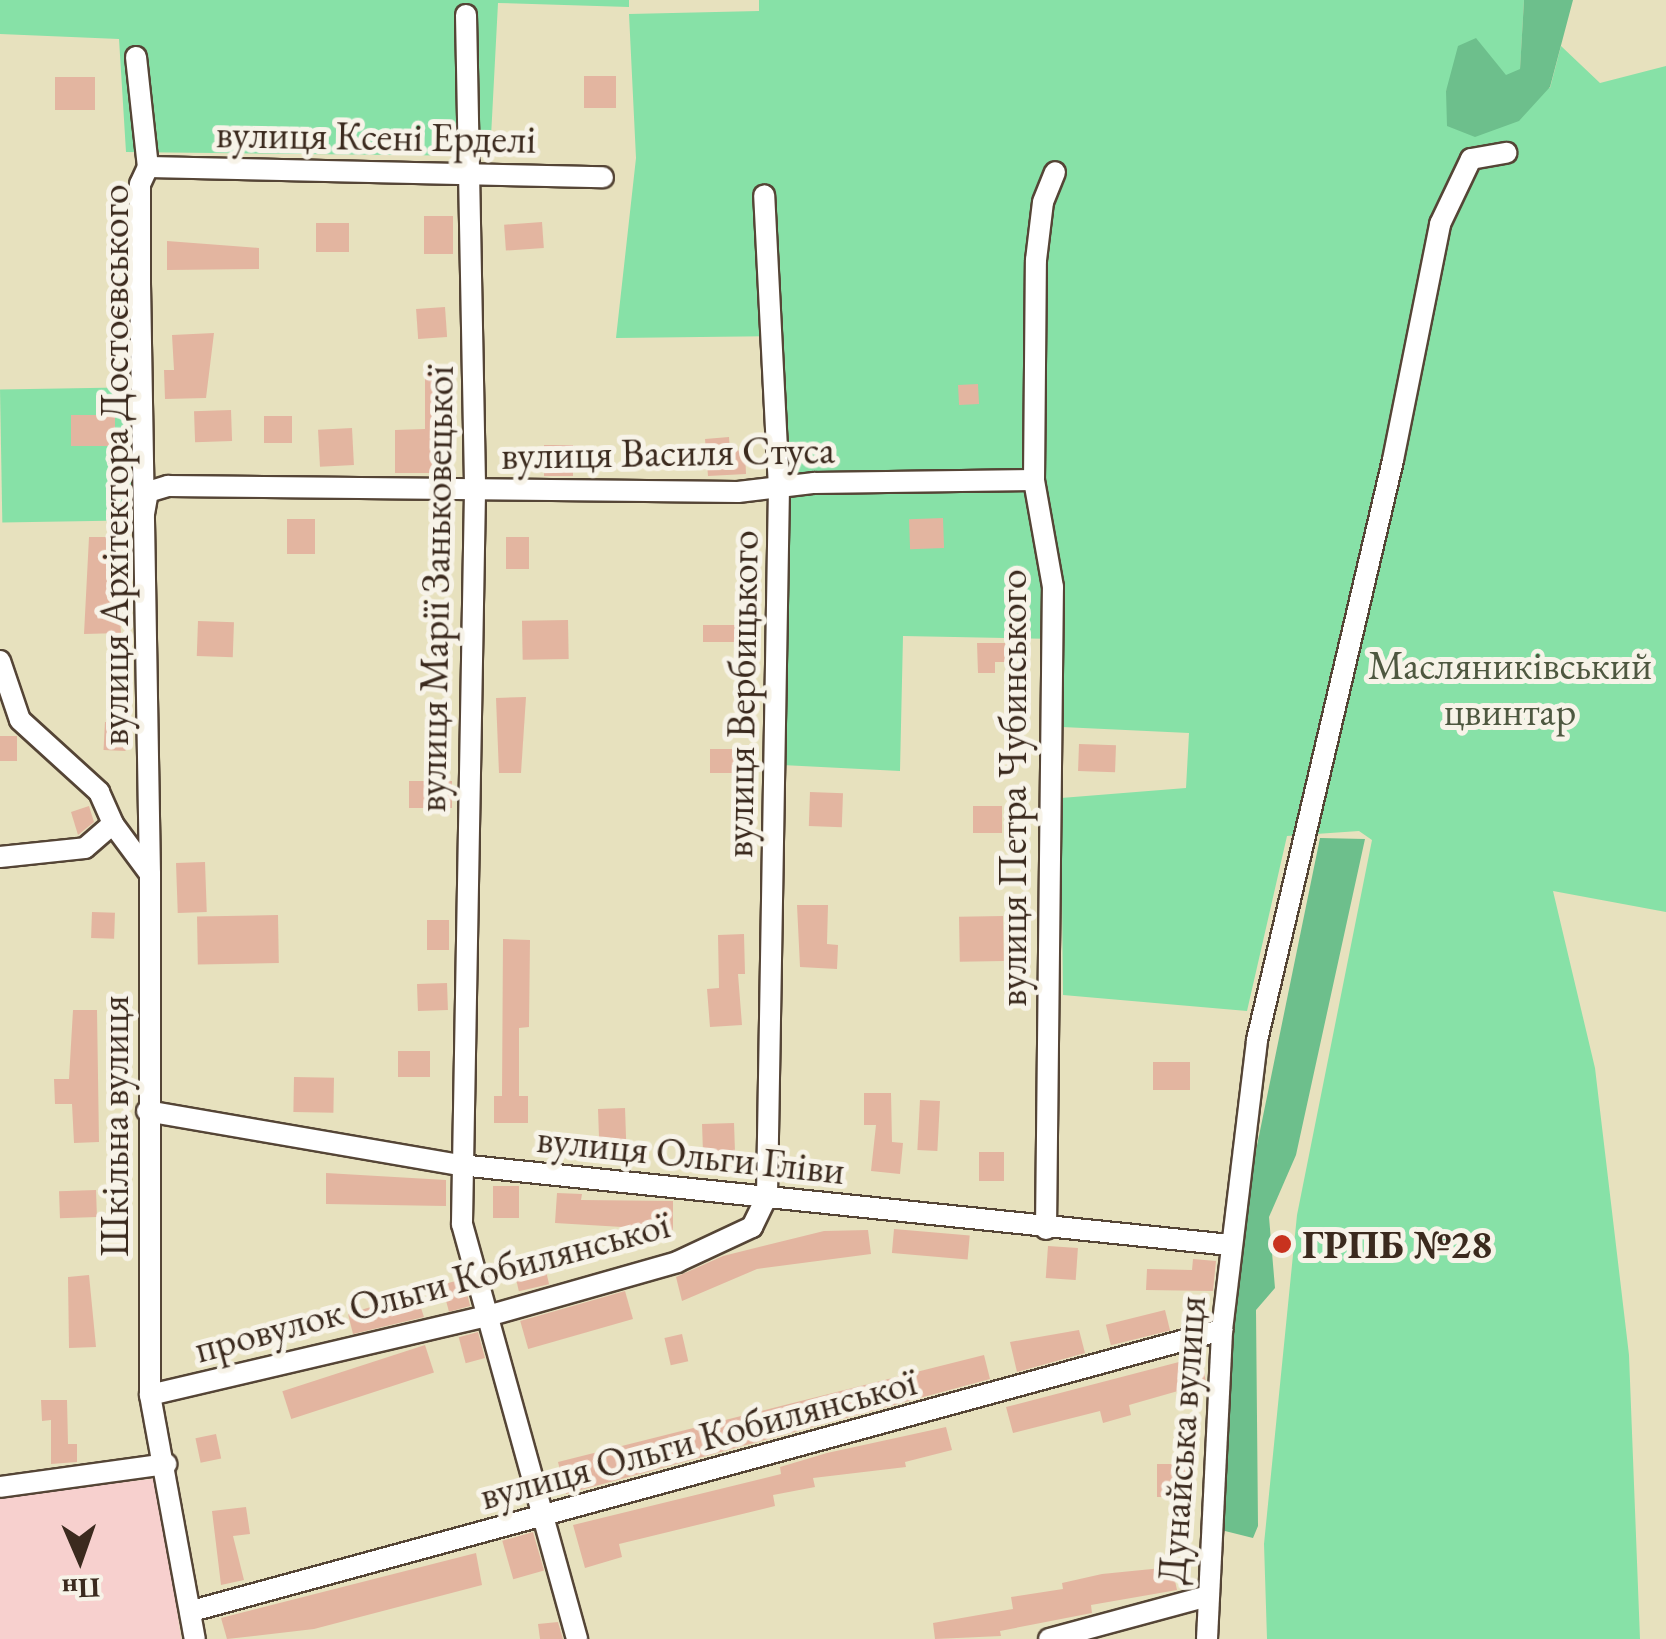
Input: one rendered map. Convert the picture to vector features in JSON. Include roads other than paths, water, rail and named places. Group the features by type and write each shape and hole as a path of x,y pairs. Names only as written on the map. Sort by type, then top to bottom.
{"street":[{"name":"вулиця Марії Заньковецької","path":"466,14 474,492 462,1224 547,1517 577,1639"},
{"name":"вулиця Архітектора Достоєвського","path":"136,57 148,167 140,184 150,874"},
{"name":"Дунайська вулиця","path":"1208,1639 1205,1597 1222,1330 1260,1022 1392,460 1440,224 1471,159 1506,153"},
{"name":"вулиця Ксені Ерделі","path":"148,167 471,171 603,177"},
{"name":"вулиця Петра Чубинського","path":"1046,1229 1053,587 1034,480 1036,260 1043,202 1056,172"},
{"name":"вулиця Вербицького","path":"764,195 779,488 768,1196"},
{"name":"вулиця Василя Стуса","path":"144,514 148,492 168,486 474,492 1034,480"},
{"path":"0,662 20,720 99,792 113,824 150,874"},
{"path":"0,857 85,848 113,824"},
{"name":"Шкільна вулиця","path":"150,874 146,1110 150,1395 166,1464 195,1639"},
{"name":"вулиця Ольги Гліви","path":"146,1110 460,1165 1046,1229 1230,1245"},
{"name":"провулок Ольги Кобилянської","path":"150,1395 488,1316 676,1262 752,1227 768,1196"},
{"name":"вулиця Ольги Кобилянської","path":"192,1611 1222,1330"},
{"path":"0,1487 166,1464"},
{"path":"1050,1639 1205,1597"}],"place":[{"name":"ГРПБ №28","path":"1282,1244"}],"park label":[{"name":"Масляниківський цвинтар","path":"1510,688"}]}
